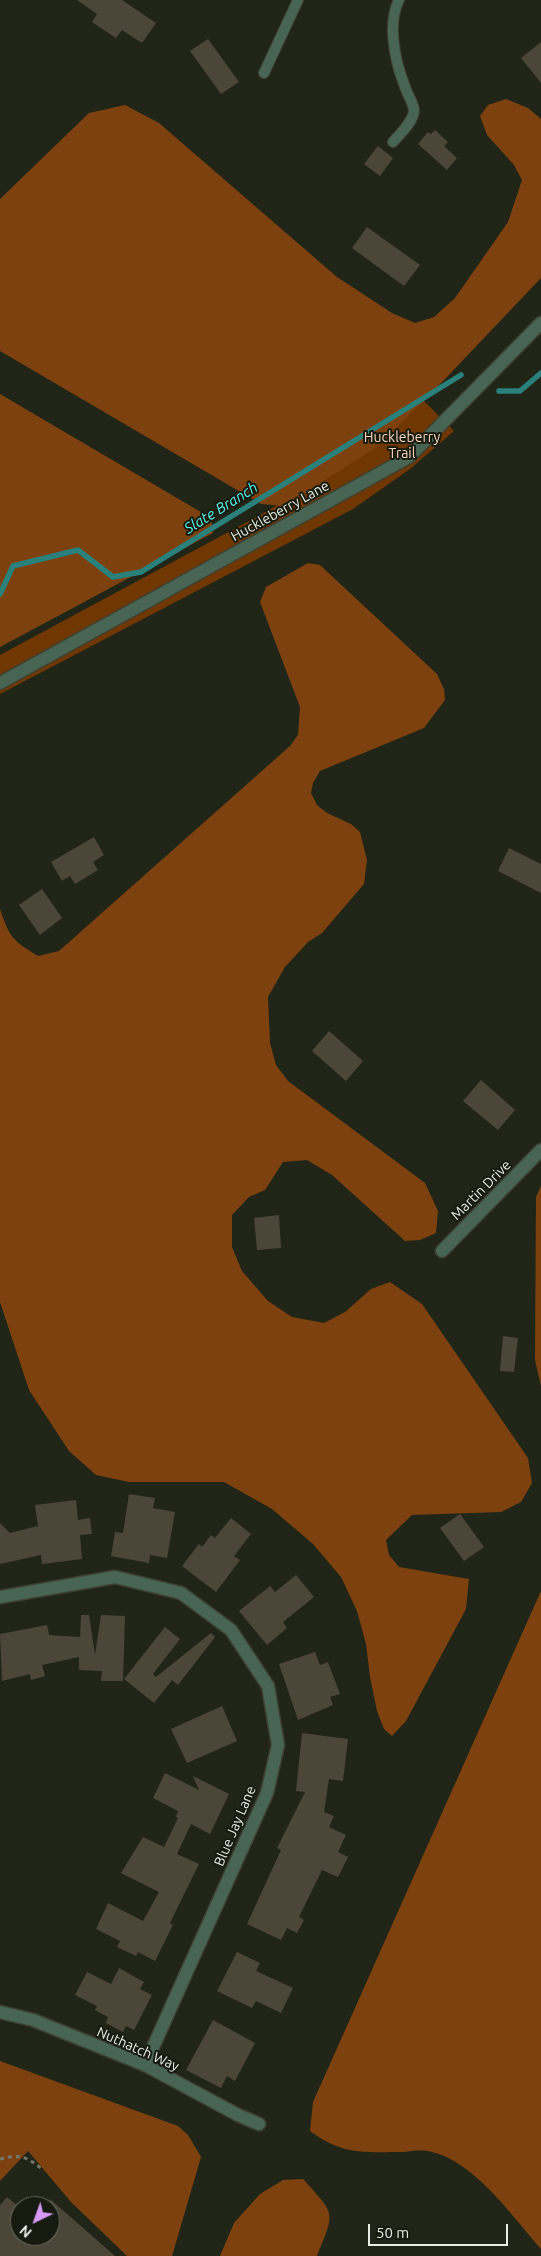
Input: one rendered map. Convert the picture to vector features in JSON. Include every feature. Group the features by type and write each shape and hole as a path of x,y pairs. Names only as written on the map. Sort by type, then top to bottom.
{"street":[{"name":"Huckleberry Lane","path":"0,683 409,457 541,323"},
{"name":"Martin Drive","path":"442,1251 541,1150"},
{"name":"Blue Jay Lane","path":"0,1597 114,1577 181,1593 231,1630 268,1686 278,1746 267,1793 144,2065"},
{"name":"Nuthatch Way","path":"0,2012 34,2020 144,2065 238,2115 260,2124"}],"lane":[{"path":"264,73 298,0"},
{"path":"392,142 412,117 414,108 398,66 394,27 395,7 399,0"}],"path":[{"path":"0,2159 17,2155 30,2159 43,2170"}],"green space":[{"name":"Huckleberry Trail","path":"420,397 454,431 410,469 353,509 0,694 0,655 260,515 338,470"}],"shaded area":[{"path":"506,99 528,108 541,119 541,278 377,447 284,506 261,504 0,351 0,199 89,113 125,105 159,123 337,277 392,313 415,323 434,317 455,298 508,222 522,180 514,165 487,135 480,116 488,105"},
{"path":"0,394 211,518 213,533 0,647"},
{"path":"308,563 320,565 437,674 444,689 445,700 424,728 320,771 313,783 311,793 317,805 327,813 351,824 360,832 367,860 364,884 322,933 308,942 285,967 268,997 270,1043 276,1065 288,1081 425,1183 438,1211 436,1233 420,1240 405,1241 332,1175 307,1160 283,1162 265,1190 249,1197 232,1215 232,1247 242,1271 268,1301 292,1317 324,1323 345,1312 371,1289 390,1282 422,1304 528,1458 532,1483 521,1502 501,1512 412,1515 386,1540 389,1555 399,1567 469,1579 466,1609 406,1721 392,1736 384,1729 377,1711 366,1644 357,1611 341,1577 313,1544 272,1509 224,1482 129,1482 96,1475 69,1451 29,1390 0,1302 0,909 6,926 22,946 38,956 59,951 290,746 298,735 300,707 260,602 266,587"},
{"path":"541,1186 541,1386 535,1360 536,1197"},
{"path":"541,1591 541,2249 490,2190 475,2176 444,2156 427,2151 366,2152 344,2149 333,2145 310,2131 313,2102"},
{"path":"0,2061 178,2126 188,2135 201,2157 172,2256 127,2256 71,2202 28,2151 0,2181"},
{"path":"303,2179 327,2207 329,2214 327,2230 317,2256 220,2256 234,2223 260,2194 283,2180"}],"building":[{"path":"77,0 122,0 156,23 142,43 122,30 116,38 92,22 97,14"},
{"path":"208,39 239,82 221,94 190,51"},
{"path":"541,42 541,83 521,58"},
{"path":"435,130 448,142 444,146 457,158 447,170 418,144 428,132 431,134"},
{"path":"378,146 393,158 380,176 364,164"},
{"path":"367,227 420,265 404,286 352,248"},
{"path":"94,837 104,855 93,862 98,870 75,884 70,876 62,881 51,862"},
{"path":"509,848 541,864 541,893 498,871"},
{"path":"42,889 62,918 40,935 19,905"},
{"path":"329,1031 363,1061 346,1081 312,1051"},
{"path":"481,1080 515,1110 498,1130 463,1101"},
{"path":"279,1215 281,1248 257,1250 254,1218"},
{"path":"503,1336 518,1338 514,1372 500,1371"},
{"path":"129,1494 155,1498 153,1508 175,1512 167,1558 150,1555 149,1563 111,1556 115,1532 123,1533"},
{"path":"76,1500 78,1520 90,1518 92,1534 80,1535 82,1559 42,1564 41,1555 0,1564 0,1523 10,1533 38,1526 35,1505"},
{"path":"460,1514 484,1547 464,1561 440,1528"},
{"path":"231,1518 251,1534 234,1556 240,1560 216,1592 182,1566 199,1544 202,1547 211,1535 215,1538"},
{"path":"296,1575 314,1597 283,1622 287,1628 267,1645 239,1611 270,1586 275,1592"},
{"path":"81,1615 89,1615 95,1655 101,1615 125,1616 123,1681 101,1681 102,1671 79,1670 79,1657 42,1665 45,1676 31,1680 30,1674 2,1681 0,1634 47,1625 49,1635 80,1637"},
{"path":"165,1627 180,1639 153,1674 156,1677 211,1633 215,1637 178,1685 172,1680 154,1703 124,1679"},
{"path":"315,1652 320,1665 328,1662 340,1694 330,1697 333,1705 298,1720 279,1664"},
{"path":"222,1706 237,1741 187,1763 171,1729"},
{"path":"302,1733 348,1739 343,1781 329,1779 324,1812 334,1816 329,1827 346,1835 338,1852 348,1857 338,1877 322,1870 299,1917 304,1920 297,1933 287,1928 281,1940 247,1924 281,1850 277,1848 305,1792 296,1791"},
{"path":"165,1773 199,1790 193,1776 229,1794 210,1834 191,1824 177,1854 199,1864 170,1923 173,1925 155,1961 138,1952 136,1956 117,1947 120,1941 96,1929 108,1903 143,1921 159,1892 121,1873 143,1837 164,1847 178,1818 176,1817 178,1811 153,1798"},
{"path":"237,1952 260,1963 256,1971 293,1988 281,2013 256,2001 252,2008 217,1991"},
{"path":"119,1968 144,1982 140,1989 152,1995 134,2030 126,2026 123,2032 106,2023 108,2017 95,2010 97,2006 75,1995 87,1972 111,1984"},
{"path":"213,2020 255,2043 235,2081 227,2076 221,2088 186,2070"},
{"path":"7,2197 10,2200 10,2246 60,2246 60,2208 115,2256 0,2256 0,2205"}],"waterway":[{"name":"Slate Branch","path":"499,391 520,391 541,373"},
{"name":"Slate Branch","path":"0,594 13,566 78,550 113,577 141,572 461,375"}]}
